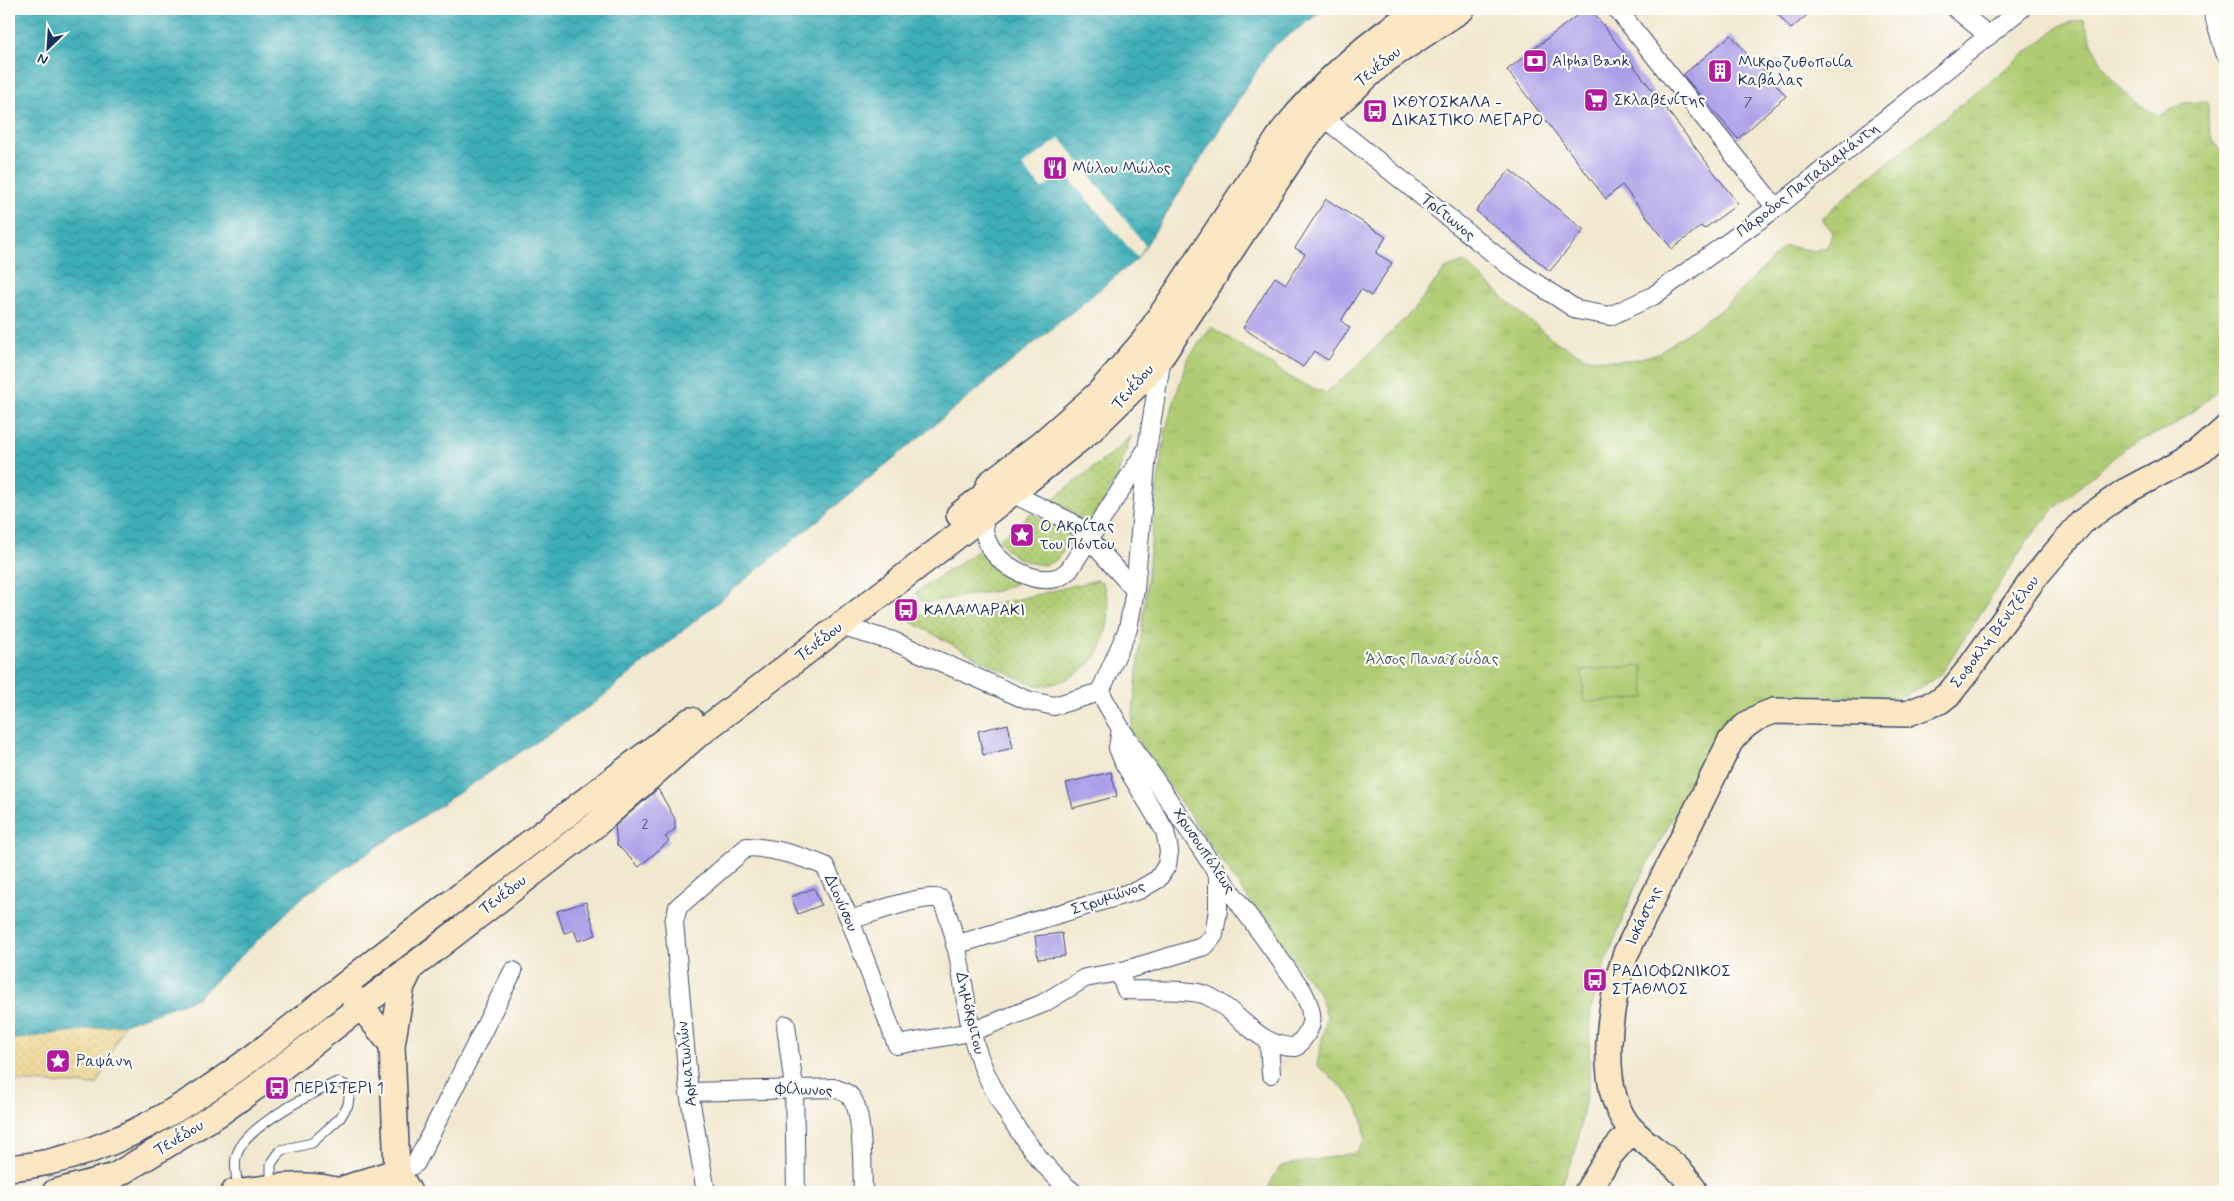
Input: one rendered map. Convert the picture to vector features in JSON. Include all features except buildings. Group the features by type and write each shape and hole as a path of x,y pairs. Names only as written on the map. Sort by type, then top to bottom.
{"main road":[{"name":"Τενέδου","path":"55,1192 117,1184 218,1114 594,826 694,738 839,626 986,498 1120,370 1144,341 1283,131 1307,102 1371,42 1420,9"},
{"name":"Τενέδου","path":"9,1168 70,1157 102,1146 161,1119 207,1090 986,498 1013,494 1052,463 1111,412 1163,354 1302,144 1323,117 1384,61 1462,9"},
{"name":"Σοφοκλή Βενιζέλου","path":"1730,742 1744,726 1755,718 1774,711 1906,714 1940,701 1950,693 2034,578 2082,522 2124,492 2198,453 2225,429"},
{"name":"Ιοκάστης","path":"1695,1192 1686,1177 1632,1130 1617,1108 1612,1089 1609,1033 1617,980 1637,930 1730,742"},
{"path":"234,1192 270,1187 317,1186 339,1191 403,1182 392,1046 402,986 413,964"},
{"path":"344,986 392,1046"},
{"path":"1587,1192 1610,1155 1632,1130"},
{"path":"102,1146 117,1184"},
{"path":"70,1157 90,1188"}],"street":[{"path":"1617,9 1776,208"},
{"path":"1956,9 1989,36"},
{"name":"Πάροδος Παπαδιαμάντη","path":"1578,310 1610,316 1653,296 1776,208 2021,9"},
{"path":"2212,9 2225,53"},
{"name":"Τρίτωνος","path":"1323,117 1508,265 1578,310"},
{"path":"839,626 893,641 1026,700 1054,706 1100,692 1128,629 1135,590 1147,449 1163,354"},
{"path":"1135,590 1089,539 1071,522 1013,494 986,498 987,541 993,551 1015,569 1028,576 1043,579 1058,578 1069,570 1089,539 1147,449"},
{"name":"Χρυσουπόλεως","path":"1100,692 1121,729 1218,874 1277,952 1311,1006 1312,1021 1304,1038 1296,1047 1286,1047 1269,1042 1206,995 1126,990 1119,972"},
{"name":"Στρυμώνος","path":"956,945 1139,890 1158,879 1167,865 1169,851 1165,831 1124,763 1118,748 1121,729"},
{"name":"Διονύσου","path":"674,936 678,906 747,847 760,847 788,854 825,866 850,920 897,1045 971,1032"},
{"path":"971,1032 1042,1004 1085,978 1119,972 1205,946 1214,935 1218,909 1218,874"},
{"name":"Δημόκριτου","path":"850,920 934,897 941,899 956,945 971,1032 978,1055 994,1090 1015,1124 1044,1164 1073,1192"},
{"name":"Αρματωλών","path":"674,936 688,1092 706,1192"},
{"path":"403,1182 406,1169 416,1163 419,1158 513,971"},
{"path":"786,1026 794,1088 796,1192"},
{"path":"1269,1042 1272,1074"},
{"name":"Φίλωνος","path":"688,1092 834,1088 850,1095 857,1105 860,1127 863,1192"}],"lane":[{"path":"238,1192 236,1157 249,1135 296,1101 336,1082 344,1085 350,1090 348,1105 340,1118 312,1143 281,1150 271,1164 270,1187"}],"green space":[{"name":"Άλσος Παναγούδας","path":"2084,19 2095,51 2110,76 2120,88 2144,107 2159,116 2184,103 2208,101 2212,137 2219,149 2225,154 2225,386 2175,425 2126,447 2054,509 2027,541 1943,672 1922,687 1897,698 1866,700 1838,697 1769,698 1745,709 1727,725 1705,757 1634,890 1606,961 1590,1012 1589,1080 1576,1149 1559,1192 1267,1192 1281,1166 1355,1153 1365,1140 1364,1127 1361,1115 1351,1097 1317,1065 1327,1016 1319,993 1268,927 1131,731 1157,488 1166,429 1187,360 1211,327 1300,383 1326,393 1354,369 1415,308 1445,269 1464,262 1526,318 1558,343 1587,358 1617,361 1638,359 1658,353 1722,309 1785,246 1814,251 1827,247 1833,232 1821,218 1868,178 2061,25"},
{"path":"1131,436 1117,477 1089,530 1072,511 1050,501 1115,451"},
{"path":"1031,513 1075,538 1056,560 1045,565 1030,563 1018,558 999,539 1012,529 1016,533 1015,537 1019,544 1031,532 1029,529 1022,530 1018,524"},
{"path":"982,548 996,569 1017,583 996,591 924,603 915,593"},
{"path":"1097,580 1102,582 1109,608 1106,632 1100,649 1090,663 1082,670 1054,684 1037,685 1001,670 910,621 908,616 977,609"},
{"path":"1643,666 1645,698 1584,702 1582,670"}],"sand":[{"name":"Ραψάνη","path":"124,1024 97,1085 9,1081 9,1040"}],"water":[{"path":"9,9 1325,9 1271,48 1138,258 596,702 306,894 197,998 124,1024 9,1040"}],"pier":[{"path":"1060,138 1145,245 1138,258 1063,172 1042,189 1022,166"}],"place":[{"name":"Alpha Bank","path":"1535,61"},
{"name":"Μικροζυθοποιία Καβάλας","path":"1720,71"},
{"name":"Σκλαβενίτης","path":"1596,100"},
{"name":"ΙΧΘΥΟΣΚΑΛΑ - ΔΙΚΑΣΤΙΚΟ ΜΕΓΑΡΟ","path":"1375,111"},
{"name":"Μύλου Μώλος","path":"1055,168"},
{"name":"Ο Ακρίτας του Πόντου","path":"1022,535"},
{"name":"ΚΑΛΑΜΑΡΑΚΙ","path":"906,610"},
{"name":"ΡΑΔΙΟΦΩΝΙΚΟΣ ΣΤΑΘΜΟΣ","path":"1595,980"},
{"name":"Ραψάνη","path":"58,1061"},
{"name":"ΠΕΡΙΣΤΕΡΙ 1","path":"277,1088"}]}
